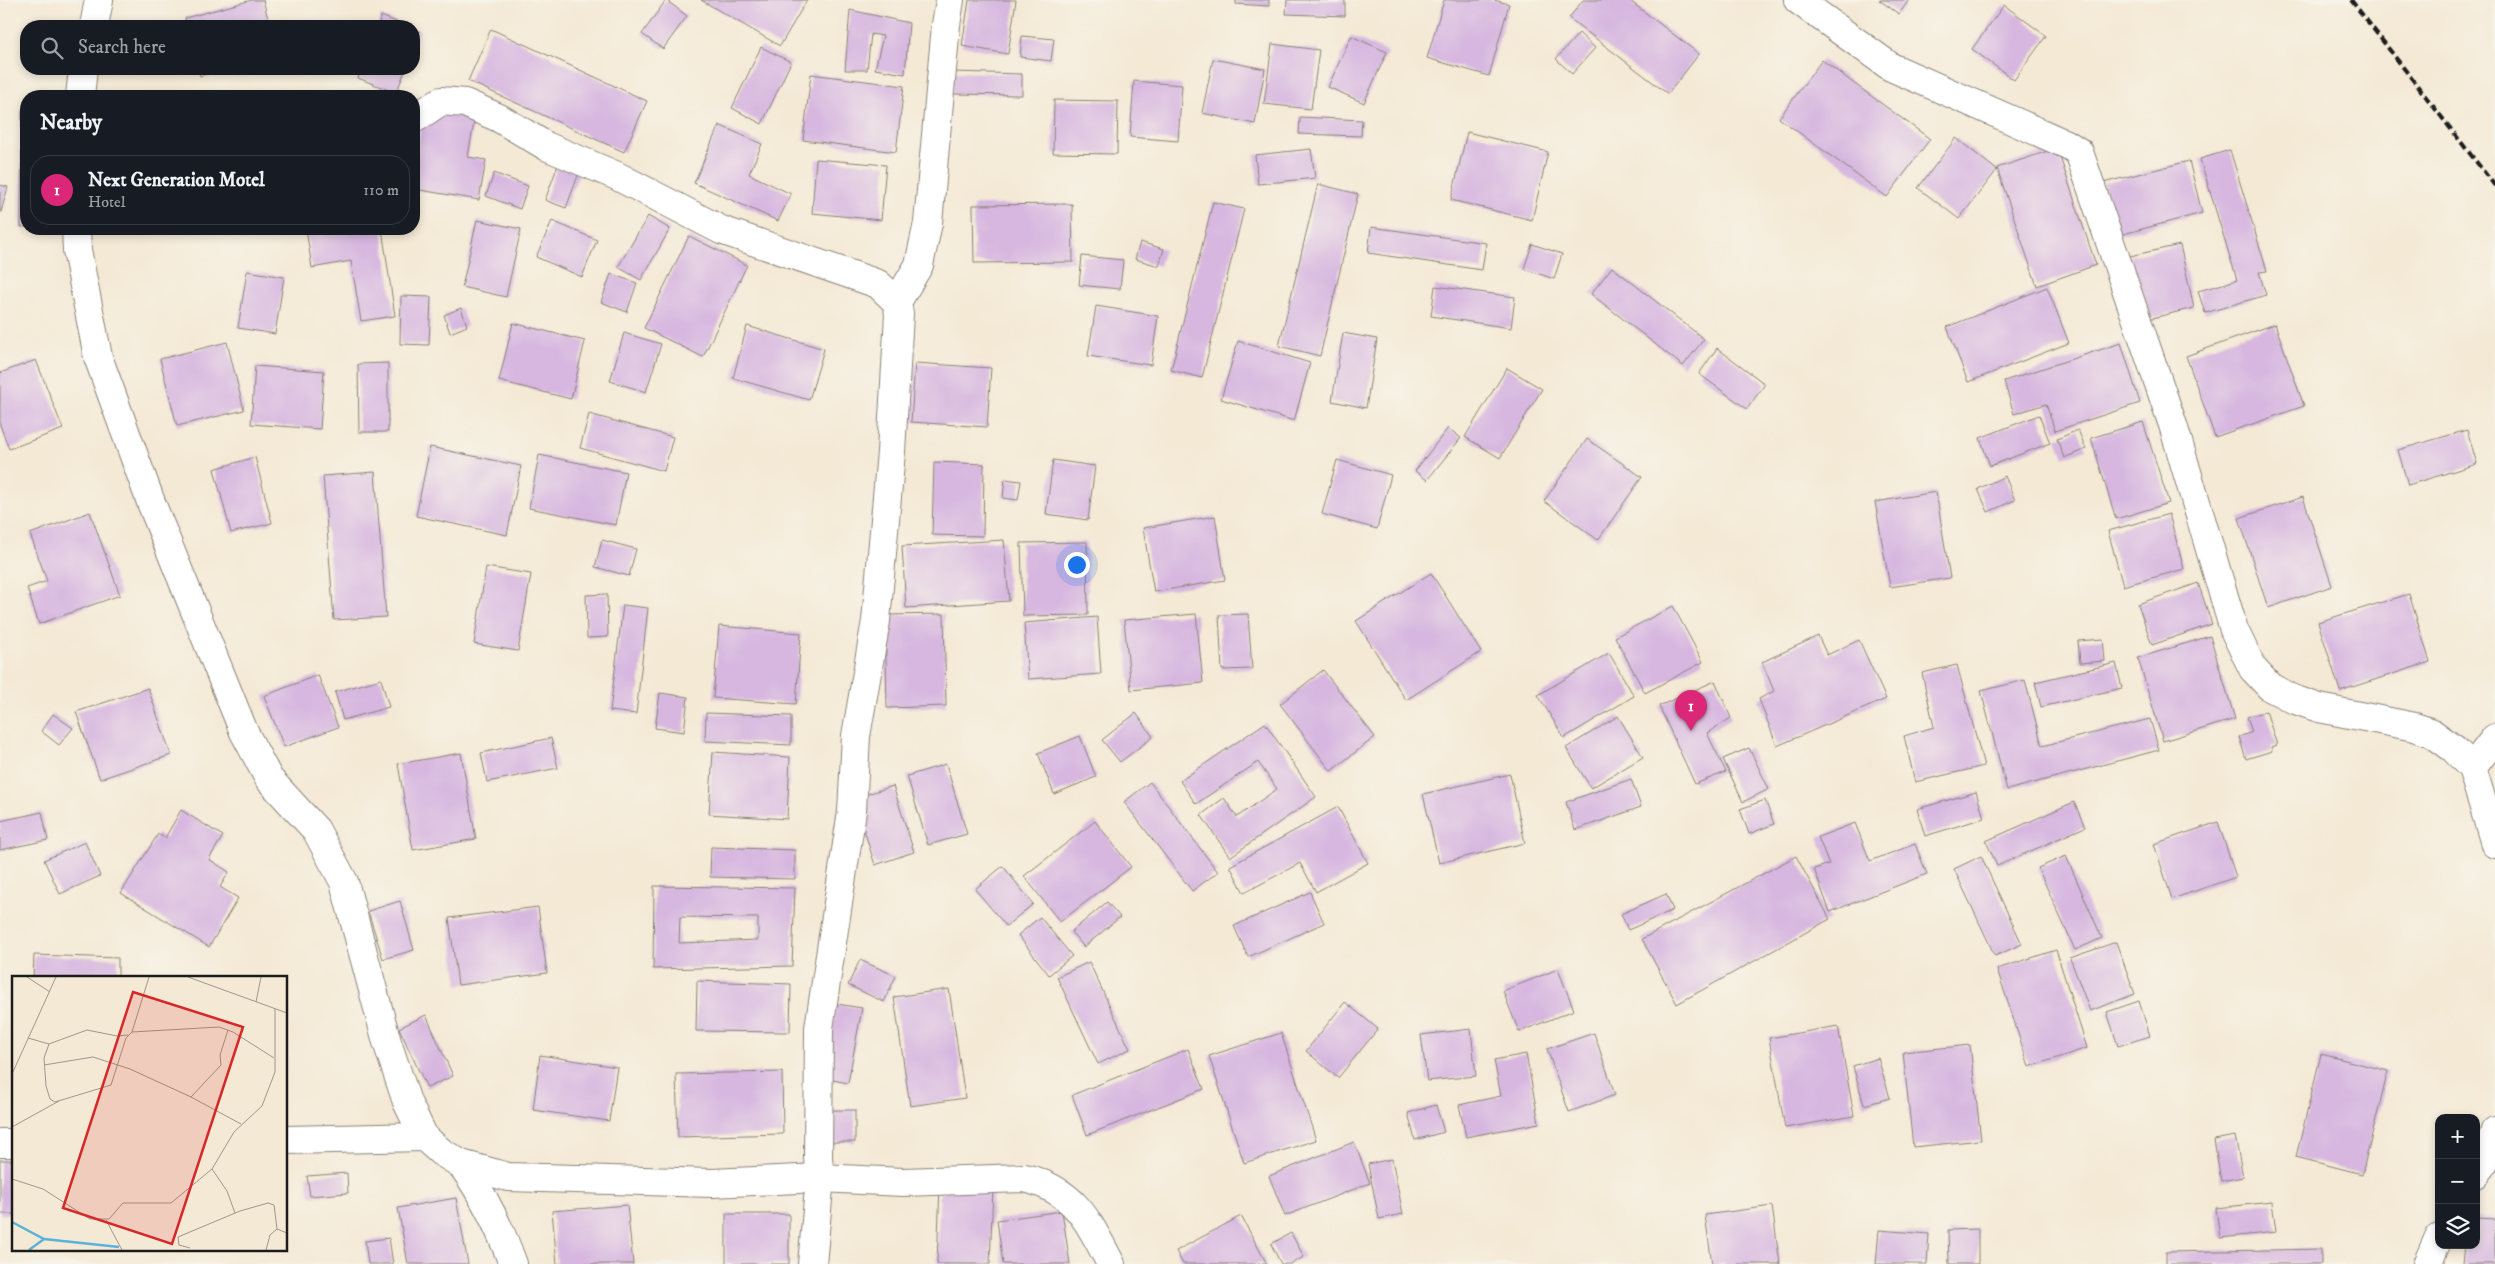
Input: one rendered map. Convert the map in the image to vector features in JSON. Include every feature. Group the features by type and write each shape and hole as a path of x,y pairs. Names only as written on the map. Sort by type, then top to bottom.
{"street":[{"path":"95,20 99,0"},
{"path":"897,302 919,266 928,223 946,25 950,0"},
{"path":"1798,0 1892,67 1928,85 2068,145 2079,152 2173,425 2234,630 2253,669 2270,687 2301,702 2319,708 2415,727 2432,733 2454,749 2472,768 2495,844"},
{"path":"81,90 82,75"},
{"path":"420,115 441,101 465,103 499,118 546,146 616,176 720,230 878,284 897,302 899,314 891,452 876,621 856,736 852,811 819,1028 818,1158 820,1178 812,1264"},
{"path":"76,235 77,250 98,357 152,505 244,732 269,779 316,830 344,882 387,1042 407,1102 424,1137 441,1152 460,1164 508,1176 534,1178 712,1183 820,1178 903,1182 1025,1178 1045,1183 1073,1202 1084,1214 1111,1264"},
{"path":"2472,768 2495,738"},
{"path":"2480,1169 2495,1131"},
{"path":"288,1140 424,1137"},
{"path":"460,1164 474,1181 500,1228 513,1264"},
{"path":"2428,1264 2435,1247"}],"building":[{"path":"252,0 263,0 268,20 186,20 185,18"},
{"path":"666,0 687,16 663,49 642,34"},
{"path":"701,0 807,0 780,46"},
{"path":"969,0 1016,0 1008,54 962,46"},
{"path":"1236,0 1269,0 1269,6 1236,4"},
{"path":"1287,0 1345,0 1345,16 1286,14"},
{"path":"1444,0 1494,0 1509,4 1489,76 1427,58"},
{"path":"1583,0 1629,0 1699,54 1668,94 1569,18"},
{"path":"1879,0 1909,0 1899,14"},
{"path":"2004,5 2046,36 2014,80 1972,49"},
{"path":"850,10 909,23 905,74 875,69 883,36 871,34 867,70 845,70"},
{"path":"381,16 391,20 380,20"},
{"path":"491,29 647,101 624,152 468,81"},
{"path":"1579,33 1595,48 1572,74 1556,59"},
{"path":"1022,36 1054,39 1051,61 1020,57"},
{"path":"1351,36 1387,52 1364,103 1328,87"},
{"path":"1272,44 1319,50 1311,109 1264,104"},
{"path":"761,47 791,62 762,124 732,108"},
{"path":"1213,59 1265,69 1255,124 1202,113"},
{"path":"1822,60 1930,139 1887,197 1779,118"},
{"path":"953,72 1022,74 1022,95 953,94"},
{"path":"811,74 904,86 896,152 803,140"},
{"path":"359,75 404,75 397,90 388,90 358,78"},
{"path":"1134,81 1182,85 1178,141 1130,137"},
{"path":"1054,100 1118,101 1117,154 1053,153"},
{"path":"424,107 475,116 468,157 486,160 479,200 420,190 420,132"},
{"path":"1300,117 1362,120 1361,136 1299,134"},
{"path":"719,125 762,144 749,174 791,194 778,221 694,183"},
{"path":"1467,132 1548,152 1532,220 1451,200"},
{"path":"1956,138 1997,170 1959,219 1918,188"},
{"path":"2057,148 2096,265 2037,286 1997,168"},
{"path":"1311,149 1315,178 1258,184 1255,155"},
{"path":"2230,150 2267,271 2259,272 2266,295 2205,313 2198,291 2237,280 2200,159"},
{"path":"816,159 886,165 881,220 812,213"},
{"path":"2189,161 2202,213 2116,236 2103,183"},
{"path":"558,165 579,173 566,208 545,200"},
{"path":"494,173 528,186 520,209 486,196"},
{"path":"1318,184 1358,194 1320,356 1279,346"},
{"path":"0,185 8,187 1,212 0,212"},
{"path":"1213,202 1244,209 1202,378 1171,370"},
{"path":"1072,204 1073,262 974,263 973,205"},
{"path":"648,216 670,229 641,280 618,267"},
{"path":"477,220 521,229 506,297 462,287"},
{"path":"552,221 597,240 582,277 536,257"},
{"path":"1371,227 1486,243 1482,270 1368,253"},
{"path":"307,235 383,235 395,316 361,321 351,261 312,268"},
{"path":"689,236 747,265 703,357 644,328"},
{"path":"1140,242 1164,249 1159,266 1135,259"},
{"path":"1532,244 1562,254 1554,279 1524,269"},
{"path":"2180,245 2194,308 2144,320 2130,256"},
{"path":"1082,256 1123,260 1120,289 1079,285"},
{"path":"1612,267 1704,339 1683,366 1591,294"},
{"path":"247,271 284,277 275,334 238,328"},
{"path":"611,274 637,283 627,312 601,302"},
{"path":"1435,286 1515,297 1511,328 1431,316"},
{"path":"2047,287 2069,343 1968,382 1947,327"},
{"path":"401,296 431,297 429,345 400,344"},
{"path":"1096,306 1158,316 1151,365 1088,356"},
{"path":"461,308 467,326 450,333 444,315"},
{"path":"513,323 585,341 571,399 499,381"},
{"path":"2275,324 2304,406 2215,437 2186,356"},
{"path":"747,326 824,349 809,400 733,378"},
{"path":"624,333 661,344 646,392 610,381"},
{"path":"1343,333 1377,339 1366,408 1332,401"},
{"path":"1238,341 1310,363 1294,421 1221,399"},
{"path":"227,342 244,410 177,426 160,359"},
{"path":"2121,343 2140,403 2055,431 2046,404 2014,414 2004,381"},
{"path":"1717,348 1765,384 1747,409 1699,374"},
{"path":"36,360 63,429 9,449 0,425 0,373"},
{"path":"388,363 388,432 359,432 358,364"},
{"path":"915,363 991,368 987,427 911,422"},
{"path":"255,366 324,371 320,429 251,424"},
{"path":"1507,368 1542,389 1500,458 1465,437"},
{"path":"589,414 673,437 664,471 580,448"},
{"path":"2039,415 2050,443 1990,466 1980,438"},
{"path":"2143,422 2169,503 2116,519 2091,438"},
{"path":"1448,428 1461,438 1427,480 1415,471"},
{"path":"2078,430 2086,449 2064,458 2057,439"},
{"path":"2467,430 2477,464 2408,485 2398,450"},
{"path":"1587,439 1642,477 1598,540 1544,501"},
{"path":"430,447 521,466 507,535 416,516"},
{"path":"539,455 626,472 616,525 529,508"},
{"path":"255,457 272,523 231,533 214,469"},
{"path":"1053,460 1095,466 1088,520 1046,514"},
{"path":"1337,460 1391,475 1377,529 1322,514"},
{"path":"934,462 984,464 983,536 932,535"},
{"path":"375,472 386,617 334,620 323,476"},
{"path":"2005,476 2015,500 1988,512 1978,489"},
{"path":"1005,479 1021,481 1018,500 1003,498"},
{"path":"1936,492 1950,578 1890,587 1875,502"},
{"path":"2303,497 2332,586 2268,608 2239,518"},
{"path":"90,512 120,595 39,624 27,588 47,581 30,534"},
{"path":"2169,514 2184,569 2123,586 2108,531"},
{"path":"1215,516 1225,580 1154,592 1143,528"},
{"path":"602,540 636,549 629,576 595,567"},
{"path":"1004,540 1009,601 906,608 902,546"},
{"path":"1087,542 1088,615 1023,616 1021,543"},
{"path":"486,567 531,574 518,651 474,644"},
{"path":"1431,573 1481,652 1406,700 1356,621"},
{"path":"2198,583 2212,624 2152,645 2138,604"},
{"path":"607,594 608,637 587,638 586,595"},
{"path":"2409,594 2430,662 2340,691 2318,622"},
{"path":"623,605 648,608 636,714 610,711"},
{"path":"1673,606 1703,662 1645,693 1615,637"},
{"path":"944,614 946,706 887,708 885,615"},
{"path":"1196,614 1203,683 1131,690 1124,620"},
{"path":"1248,614 1252,669 1222,670 1219,615"},
{"path":"1097,617 1101,674 1028,679 1024,623"},
{"path":"719,626 801,633 796,704 713,698"},
{"path":"1818,636 1827,655 1859,640 1886,699 1777,746 1759,699 1774,691 1762,662"},
{"path":"2210,636 2235,719 2163,741 2138,658"},
{"path":"2103,639 2105,661 2080,663 2078,641"},
{"path":"1609,653 1634,696 1564,738 1538,695"},
{"path":"2116,663 2122,688 2041,707 2035,682"},
{"path":"1957,665 1984,766 1915,782 1904,736 1934,727 1922,673"},
{"path":"1323,670 1375,737 1331,771 1280,704"},
{"path":"318,675 338,727 284,747 264,696"},
{"path":"381,679 389,707 343,720 335,692"},
{"path":"2025,680 2042,746 2150,719 2159,750 2007,790 1981,691"},
{"path":"1715,681 1731,718 1707,733 1726,772 1695,784 1659,706"},
{"path":"148,688 171,755 100,779 76,712"},
{"path":"660,693 688,697 684,732 655,728"},
{"path":"2266,711 2277,745 2271,747 2272,751 2246,759 2239,737 2252,732 2247,717"},
{"path":"706,713 791,716 791,745 705,741"},
{"path":"1136,713 1153,737 1120,762 1102,740"},
{"path":"53,714 73,728 59,745 41,731"},
{"path":"1618,716 1643,757 1591,788 1566,748"},
{"path":"1265,723 1316,797 1230,857 1201,815 1224,798 1237,817 1277,789 1258,762 1196,804 1180,781"},
{"path":"1080,736 1096,777 1054,794 1038,753"},
{"path":"551,738 558,768 487,782 481,753"},
{"path":"1749,748 1769,789 1743,802 1723,759"},
{"path":"713,752 790,757 787,819 709,814"},
{"path":"461,753 476,839 413,850 398,764"},
{"path":"946,764 967,834 928,845 907,776"},
{"path":"1510,774 1525,843 1439,863 1423,794"},
{"path":"1631,779 1641,807 1575,830 1566,802"},
{"path":"1150,782 1218,872 1192,891 1124,802"},
{"path":"893,786 914,852 875,865 854,798"},
{"path":"1976,792 1984,818 1925,836 1917,809"},
{"path":"1765,800 1774,824 1749,834 1740,809"},
{"path":"2074,802 2085,827 1997,866 1986,841"},
{"path":"1338,807 1368,863 1316,892 1300,863 1244,893 1230,866"},
{"path":"181,810 223,836 209,859 229,872 220,887 238,898 209,947 121,893 158,834 165,838"},
{"path":"42,812 48,840 0,850 0,821"},
{"path":"1095,821 1131,867 1060,922 1024,876"},
{"path":"2218,822 2236,877 2172,899 2154,844"},
{"path":"1855,823 1870,861 1915,844 1927,874 1830,912 1814,869 1829,864 1818,837"},
{"path":"85,842 100,876 60,894 44,860"},
{"path":"711,847 795,850 795,879 710,877"},
{"path":"1796,856 1830,919 1677,1004 1642,939"},
{"path":"1981,856 2022,944 1995,956 1954,869"},
{"path":"2066,856 2102,938 2075,950 2038,868"},
{"path":"1003,866 1033,904 1006,926 975,889"},
{"path":"654,886 795,888 792,966 653,969","holes":["680,917 758,918 758,940 679,943"]},
{"path":"1310,892 1324,923 1248,957 1234,926"},
{"path":"1666,894 1673,910 1628,930 1621,914"},
{"path":"400,901 414,950 383,959 368,911"},
{"path":"1107,902 1120,917 1084,947 1071,932"},
{"path":"538,907 547,973 458,985 449,918"},
{"path":"1040,917 1072,956 1049,975 1018,935"},
{"path":"2116,942 2135,994 2090,1011 2070,958"},
{"path":"2056,950 2087,1048 2029,1067 1997,969"},
{"path":"34,955 118,958 118,976 33,976"},
{"path":"860,960 896,976 884,1002 848,985"},
{"path":"1089,962 1130,1049 1098,1064 1057,977"},
{"path":"1558,969 1574,1010 1519,1032 1503,991"},
{"path":"697,981 791,984 790,1032 696,1031"},
{"path":"949,989 965,1098 910,1106 894,997"},
{"path":"2139,1001 2150,1036 2118,1046 2107,1012"},
{"path":"1345,1002 1378,1029 1338,1078 1306,1051"},
{"path":"837,1004 862,1008 848,1083 823,1078"},
{"path":"426,1015 453,1076 427,1088 399,1028"},
{"path":"1838,1026 1854,1116 1785,1128 1769,1038"},
{"path":"1471,1029 1476,1076 1427,1081 1421,1035"},
{"path":"1281,1033 1316,1140 1244,1163 1209,1056"},
{"path":"1594,1033 1615,1095 1569,1112 1547,1049"},
{"path":"1970,1045 1981,1140 1913,1147 1903,1052"},
{"path":"1188,1049 1204,1089 1087,1135 1072,1095"},
{"path":"1526,1054 1539,1123 1466,1137 1459,1105 1501,1096 1494,1060"},
{"path":"2321,1054 2388,1071 2362,1174 2296,1157"},
{"path":"540,1055 617,1067 609,1121 533,1110"},
{"path":"1878,1058 1890,1098 1864,1105 1853,1066"},
{"path":"782,1072 783,1134 678,1137 676,1074"},
{"path":"1436,1105 1444,1132 1415,1140 1408,1113"},
{"path":"822,1110 855,1110 855,1142 822,1142"},
{"path":"2235,1136 2243,1177 2221,1181 2214,1140"},
{"path":"1354,1142 1370,1183 1285,1216 1269,1176"},
{"path":"1392,1159 1403,1214 1379,1219 1368,1164"},
{"path":"0,1160 12,1160 12,1214 0,1214"},
{"path":"347,1173 348,1193 310,1196 307,1176"},
{"path":"940,1185 993,1188 990,1264 937,1264"},
{"path":"456,1198 468,1264 408,1264 398,1208"},
{"path":"2272,1202 2276,1232 2220,1238 2216,1208"},
{"path":"627,1205 633,1264 557,1264 552,1211"},
{"path":"1772,1206 1780,1264 1712,1264 1705,1215"},
{"path":"1062,1211 1070,1264 1003,1264 997,1220"},
{"path":"726,1214 789,1214 789,1264 726,1264"},
{"path":"1241,1216 1267,1264 1183,1264 1176,1251"},
{"path":"2480,1218 2495,1219 2495,1264 2463,1264 2465,1249 2480,1249"},
{"path":"1978,1229 1978,1264 1949,1264 1948,1230"},
{"path":"1879,1230 1929,1234 1927,1264 1876,1264"},
{"path":"1291,1233 1304,1257 1290,1264 1281,1264 1271,1244"},
{"path":"389,1238 393,1264 368,1264 365,1241"},
{"path":"2321,1249 2321,1264 2166,1264 2166,1252"}],"railway":[{"path":"2351,0 2495,186"}],"place":[{"name":"Next Generation Motel","path":"1691,731"}]}
